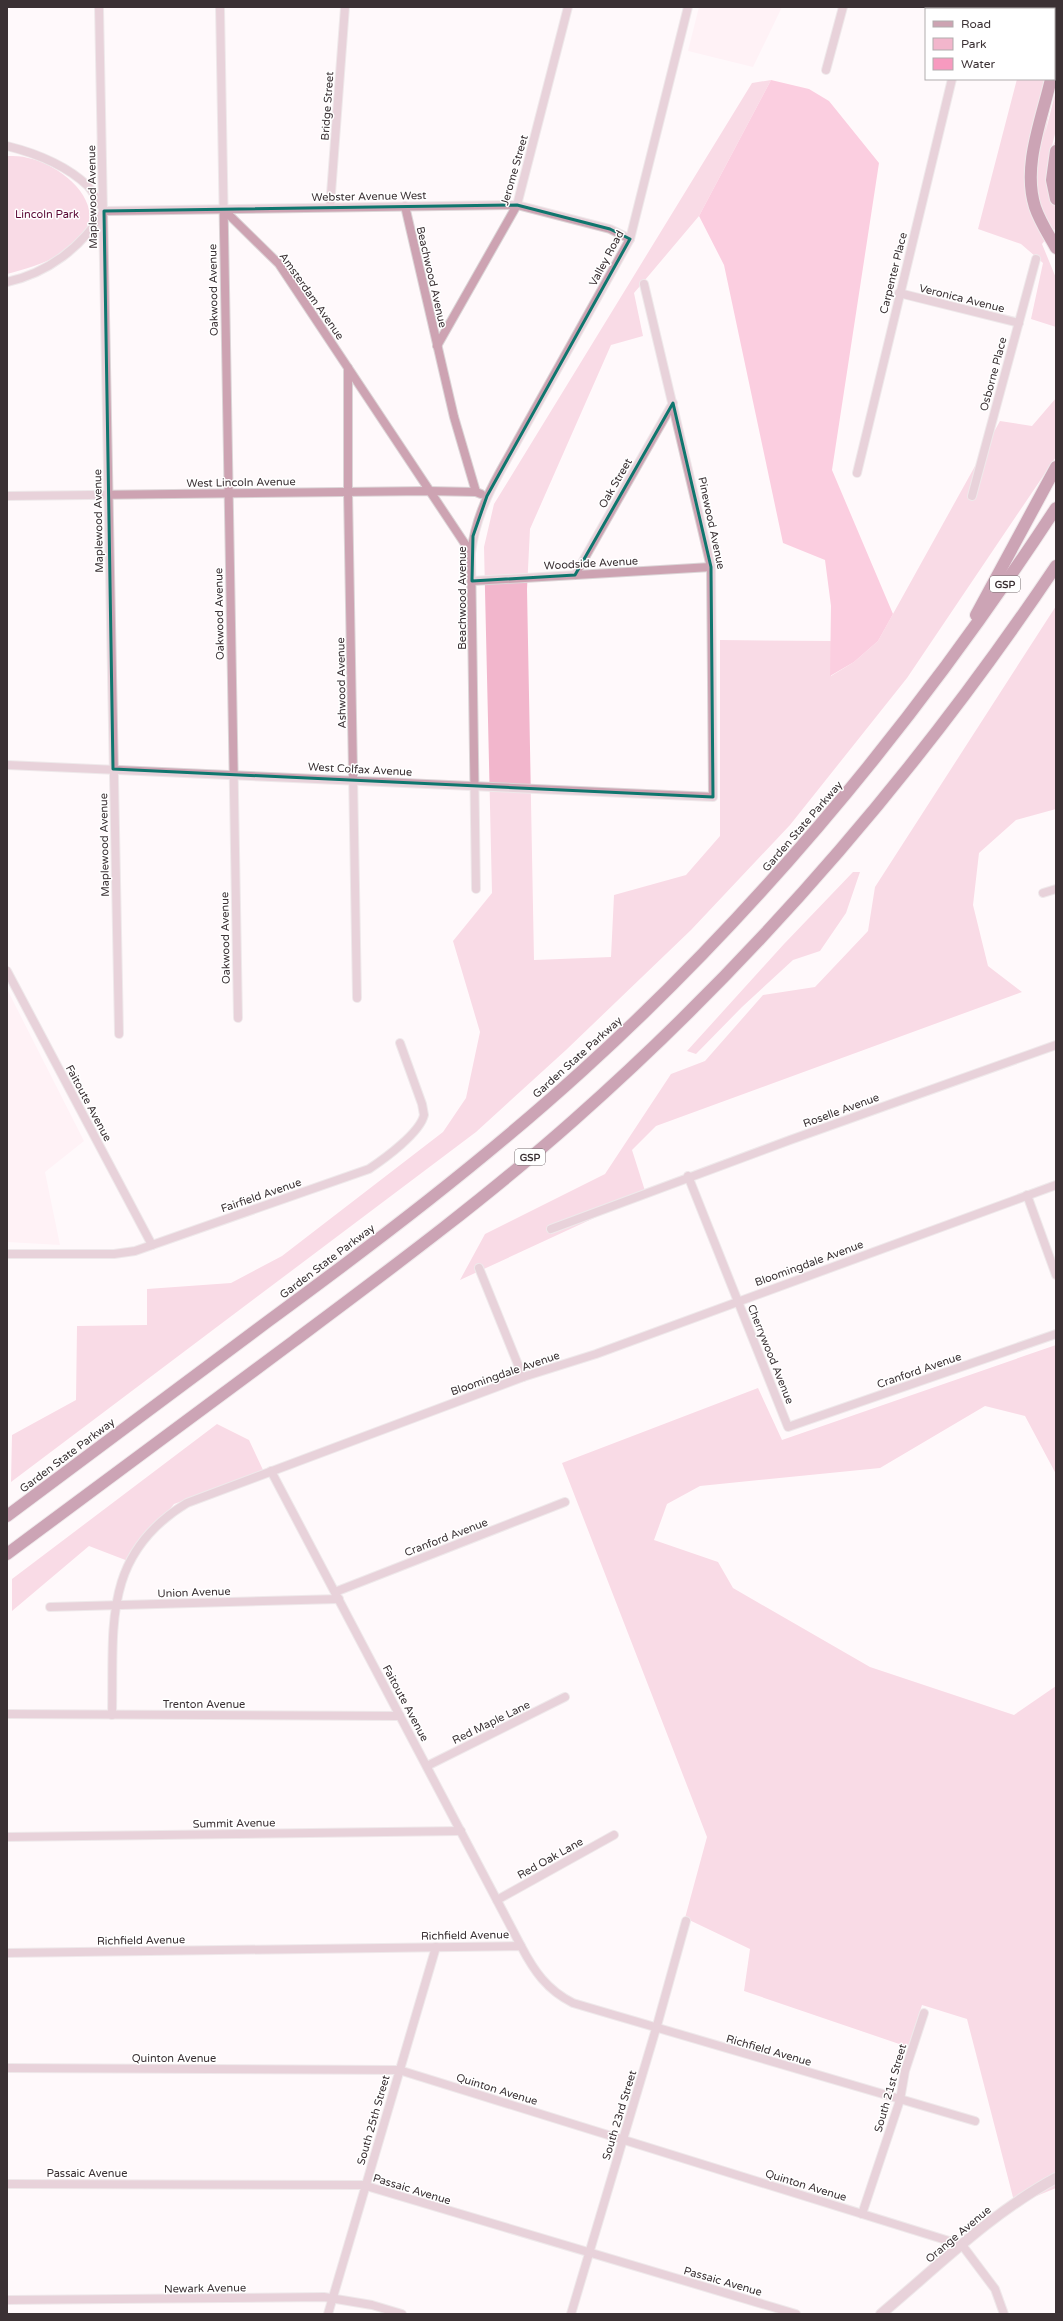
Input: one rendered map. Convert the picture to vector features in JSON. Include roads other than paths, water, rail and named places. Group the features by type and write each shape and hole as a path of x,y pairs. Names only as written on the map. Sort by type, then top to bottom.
{"highway":[{"path":"1052,80 1034,150 1030,184 1036,209 1056,248"},
{"path":"1056,151 1052,180 1056,199"},
{"path":"952,659 1056,467"},
{"name":"Garden State Parkway","path":"7,1516 402,1221 502,1141 581,1072 692,965 792,858 883,750 952,659 1056,508"},
{"name":"GSP","path":"7,1554 446,1226 542,1147 640,1060 752,947 863,824 956,708 1056,566"}],"street":[{"name":"Maplewood Avenue","path":"99,7 119,1034"},
{"path":"220,7 223,209"},
{"name":"Bridge Street","path":"330,207 345,7"},
{"name":"Jerome Street","path":"437,346 517,205 568,7"},
{"name":"Valley Road","path":"487,496 630,239 688,7"},
{"path":"826,70 843,7"},
{"name":"Carpenter Place","path":"857,473 899,293 952,80"},
{"path":"7,146 36,155 75,177 89,187 104,211 94,228 83,240 57,261 27,276 7,282"},
{"name":"Webster Avenue West","path":"104,211 517,205 610,229 630,239"},
{"name":"Beachwood Avenue","path":"404,206 437,346 476,492"},
{"name":"Amsterdam Avenue","path":"223,209 279,264 428,491 471,553"},
{"name":"Oakwood Avenue","path":"223,209 227,493 238,1018"},
{"name":"Osborne Place","path":"972,496 1036,259"},
{"name":"Pinewood Avenue","path":"644,284 711,567 712,797"},
{"name":"Veronica Avenue","path":"899,293 1019,323"},
{"name":"Ashwood Avenue","path":"348,368 348,492 357,998"},
{"name":"Oak Street","path":"575,575 673,402"},
{"name":"West Lincoln Avenue","path":"7,496 428,491 476,492"},
{"path":"476,492 487,496"},
{"name":"Beachwood Avenue","path":"476,889 471,553 475,525 487,496"},
{"name":"Woodside Avenue","path":"472,581 711,567"},
{"name":"West Colfax Avenue","path":"7,765 712,797"},
{"path":"1043,893 1056,889"},
{"name":"Faitoute Avenue","path":"7,971 152,1245"},
{"name":"Fairfield Avenue","path":"7,1254 124,1253 152,1245 360,1172 384,1159 417,1129 424,1116 400,1043"},
{"name":"Roselle Avenue","path":"552,1229 688,1176 1056,1045"},
{"name":"Cherrywood Avenue","path":"688,1176 788,1428"},
{"name":"Bloomingdale Avenue","path":"112,1715 115,1606 118,1589 128,1563 143,1539 163,1518 200,1497 523,1377 596,1354 1056,1185"},
{"path":"1027,1195 1056,1275"},
{"path":"479,1268 523,1377"},
{"name":"Cranford Avenue","path":"788,1428 1056,1334"},
{"name":"Faitoute Avenue","path":"271,1471 521,1946"},
{"name":"Cranford Avenue","path":"337,1595 564,1502"},
{"name":"Union Avenue","path":"50,1607 115,1606 337,1595"},
{"name":"Red Maple Lane","path":"426,1766 565,1697"},
{"name":"Trenton Avenue","path":"7,1714 400,1716"},
{"name":"Summit Avenue","path":"7,1837 461,1832"},
{"name":"Red Oak Lane","path":"497,1900 614,1835"},
{"name":"South 23rd Street","path":"571,2314 656,2028 686,1921"},
{"name":"Richfield Avenue","path":"7,1953 521,1946 539,1976 551,1989 565,1999 656,2028 975,2122"},
{"name":"South 25th Street","path":"328,2314 436,1947"},
{"name":"South 21st Street","path":"862,2214 900,2100 906,2071 924,2014"},
{"name":"Quinton Avenue","path":"7,2068 399,2070 962,2245"},
{"name":"Orange Avenue","path":"881,2314 962,2245 1031,2192 1056,2178"},
{"name":"Passaic Avenue","path":"7,2184 365,2186 796,2314"},
{"path":"962,2245 995,2289 1004,2314"},
{"name":"Newark Avenue","path":"7,2300 332,2299 372,2305 402,2314"}],"water":[{"path":"771,80 809,89 829,101 879,163 832,470 893,614 878,641 854,662 830,676 831,606 825,560 783,543 724,265 699,216"}],"park label":[{"name":"Lincoln Park","path":"47,214"}]}
